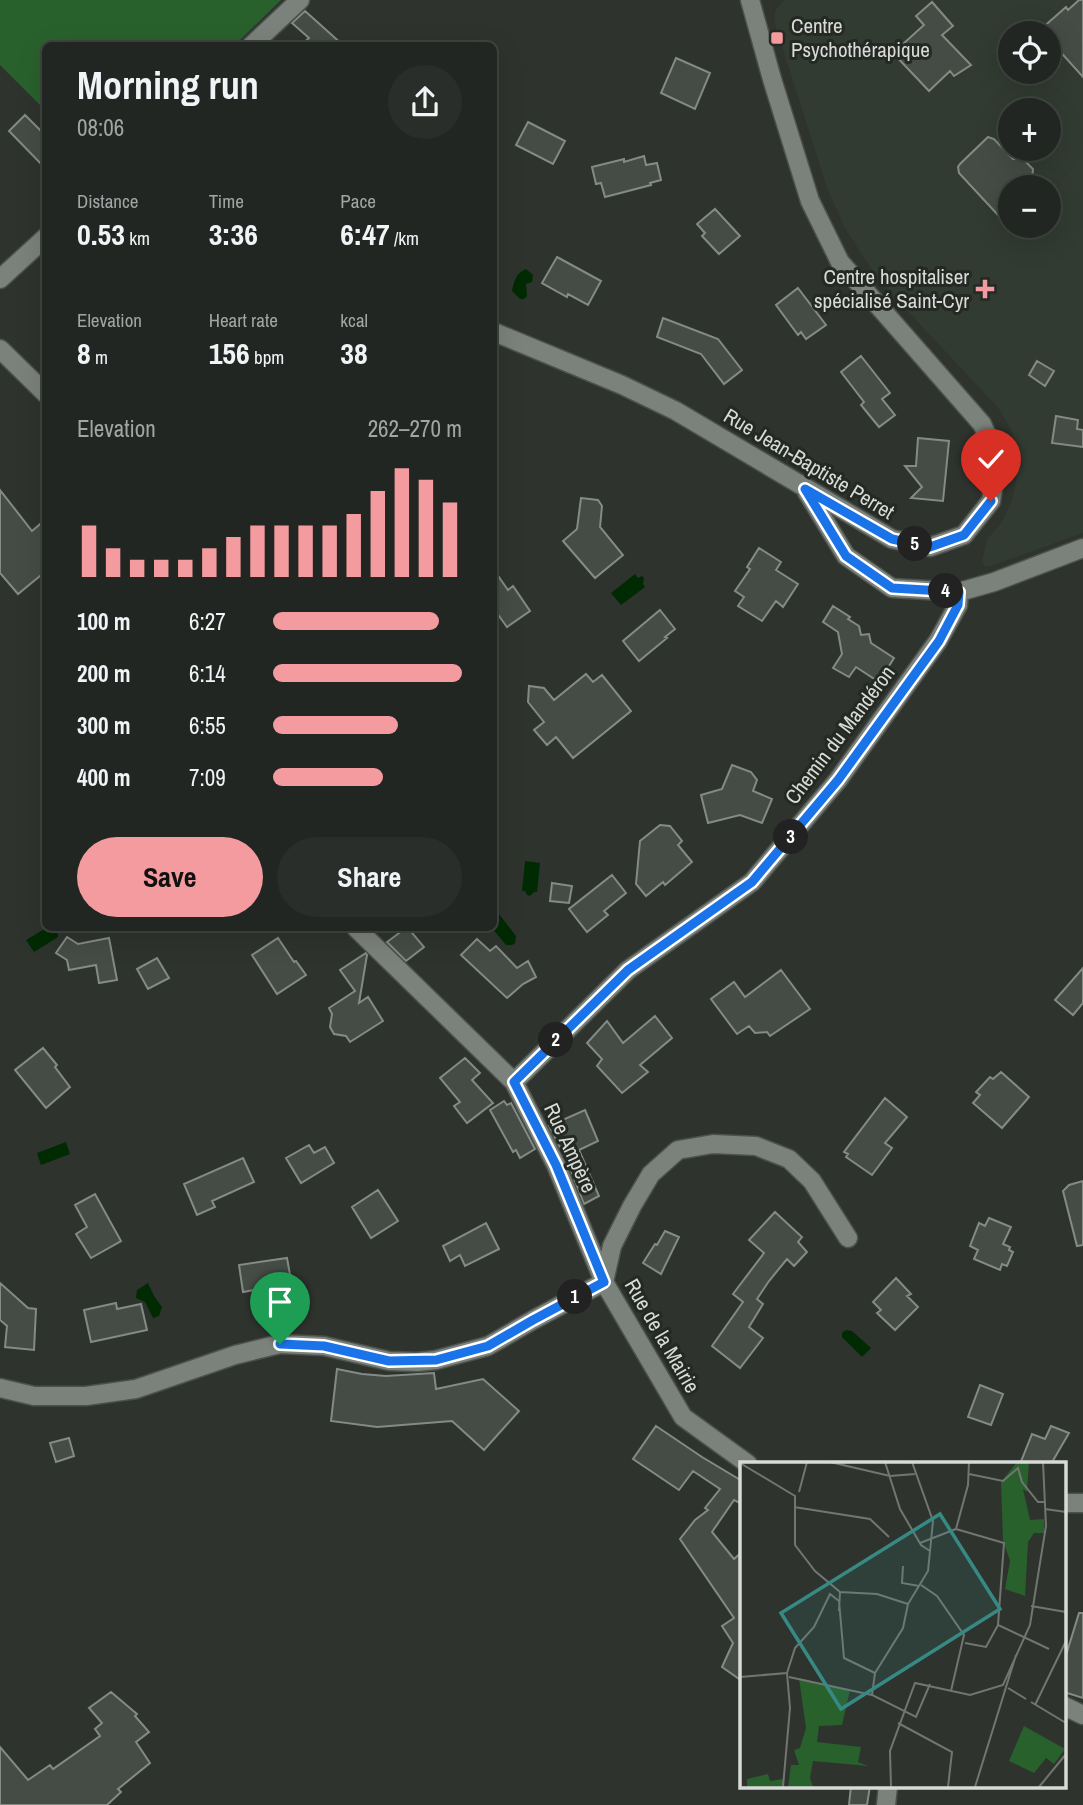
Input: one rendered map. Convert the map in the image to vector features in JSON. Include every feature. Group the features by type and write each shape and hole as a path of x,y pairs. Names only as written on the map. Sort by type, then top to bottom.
{"street":[{"path":"255,42 300,0"},
{"name":"Rue Jean-Baptiste Perret","path":"497,333 676,411 892,539 930,547 964,535 977,520 991,501 998,459 982,424 840,262 810,201 772,79 751,0"},
{"path":"0,279 42,241"},
{"path":"0,349 42,390"},
{"path":"805,489 846,556 892,588 959,592 994,582 1083,548"},
{"name":"Chemin du Mandéron","path":"514,1082 628,970 752,882 838,780 939,641 958,605 959,592"},
{"name":"Rue Ampère","path":"359,931 514,1082 556,1165 604,1282"},
{"path":"0,1388 34,1396 86,1396 136,1389 235,1355 280,1344 324,1346 389,1361 436,1360 488,1346 604,1282 612,1246 632,1206 651,1174 678,1150 713,1144 756,1146 789,1159 812,1181 848,1238"},
{"name":"Rue de la Mairie","path":"604,1282 683,1417 745,1462"},
{"path":"1066,1707 1083,1714"},
{"path":"886,1805 888,1787"}],"shaded area":[{"path":"0,0 281,0 238,42 42,42 42,107 0,65"},
{"name":"Centre hospitaliser spécialisé Saint-Cyr","path":"784,0 1083,0 1083,533 991,566 985,566 982,562 987,539 1002,522 1012,500 1018,457 1015,440 999,409 877,278 845,228 827,188 774,21 775,11"},
{"path":"526,269 533,275 532,282 526,284 527,296 520,299 512,291 516,278"},
{"path":"635,574 638,578 644,578 645,587 621,605 611,593"},
{"path":"525,861 540,863 537,892 530,896 522,891"},
{"path":"499,914 516,936 512,945 506,945 494,931 497,931"},
{"path":"42,930 57,931 58,937 34,952 26,940"},
{"path":"66,1142 70,1154 41,1165 37,1153"},
{"path":"148,1283 162,1307 159,1316 153,1318 145,1302 136,1298 137,1290"},
{"path":"846,1330 852,1331 871,1348 862,1357 842,1337"}],"building":[{"path":"1079,0 1083,0 1083,77 1061,52 1061,21 1050,21 1066,7 1068,10"},
{"path":"932,2 953,26 942,35 971,65 954,76 950,71 929,91 893,53 924,25 916,16"},
{"path":"305,11 340,42 304,42 309,38 292,23"},
{"path":"676,58 710,73 695,109 661,93"},
{"path":"25,115 42,132 42,165 9,131"},
{"path":"528,122 565,141 553,164 516,145"},
{"path":"988,137 998,143 998,161 1025,161 1033,169 1032,175 998,175 998,215 959,173 960,164"},
{"path":"644,156 646,165 657,163 661,180 605,197 601,183 596,184 592,167"},
{"path":"715,209 740,236 719,254 702,236 705,233 697,224"},
{"path":"557,257 601,281 588,305 542,283"},
{"path":"798,288 826,325 806,339 801,332 798,335 776,305"},
{"path":"663,318 718,339 742,370 724,384 701,354 657,337"},
{"path":"861,356 890,393 882,399 895,415 879,427 861,405 864,402 841,372"},
{"path":"1037,361 1054,371 1045,386 1029,375"},
{"path":"1056,416 1078,420 1077,429 1083,430 1083,447 1052,443"},
{"path":"918,438 949,441 943,501 911,498 922,487 905,466 916,466"},
{"path":"0,490 32,531 42,522 42,574 18,594 0,573"},
{"path":"581,498 598,500 602,506 600,527 623,555 595,578 563,541 577,529"},
{"path":"759,548 781,562 776,570 798,584 783,607 776,601 762,621 738,606 744,597 735,591 750,569 747,567"},
{"path":"497,574 508,590 513,586 530,611 507,627 497,613"},
{"path":"833,606 859,626 861,635 869,634 871,643 894,658 879,682 856,667 849,677 833,668 842,654 838,632 823,622"},
{"path":"660,610 675,629 639,661 623,641"},
{"path":"586,674 593,682 602,675 631,711 573,758 556,737 547,745 534,730 544,722 528,702 529,686 544,688 554,700"},
{"path":"732,765 751,772 757,780 753,791 772,799 762,823 740,815 708,823 701,795 722,789"},
{"path":"660,825 670,826 682,841 678,845 692,862 665,885 663,882 646,896 636,884 640,841"},
{"path":"612,875 626,893 604,911 608,915 587,932 569,909"},
{"path":"552,883 572,886 569,903 550,901"},
{"path":"402,931 411,931 424,947 406,961 387,942"},
{"path":"67,937 78,944 109,938 117,980 99,983 96,965 69,970 67,960 56,953"},
{"path":"278,938 306,975 277,994 252,955"},
{"path":"477,939 490,951 496,946 517,968 528,961 536,977 507,998 461,955"},
{"path":"366,953 359,1003 368,997 383,1021 350,1042 346,1036 334,1034 330,1027 332,1014 329,1008 355,991 340,970"},
{"path":"157,958 169,978 148,989 137,969"},
{"path":"1083,968 1083,1003 1073,1015 1055,1000"},
{"path":"781,970 810,1009 770,1036 767,1032 755,1033 749,1026 737,1034 711,999 734,982 745,997"},
{"path":"655,1016 672,1038 640,1065 648,1072 622,1093 597,1066 602,1059 587,1043 607,1021 623,1043"},
{"path":"43,1048 70,1087 46,1108 15,1070"},
{"path":"465,1058 480,1073 472,1080 493,1103 467,1123 454,1106 460,1102 440,1078"},
{"path":"1001,1072 1029,1097 1002,1128 973,1103 980,1095 976,1092 990,1077 993,1079"},
{"path":"885,1098 907,1117 885,1143 892,1148 872,1175 846,1157 848,1154 844,1152"},
{"path":"504,1101 507,1105 511,1103 535,1149 520,1158 516,1150 513,1152 490,1110"},
{"path":"585,1110 598,1141 579,1150 599,1196 584,1204 549,1126"},
{"path":"309,1145 314,1153 325,1147 334,1163 301,1183 286,1158"},
{"path":"243,1158 254,1182 212,1201 215,1207 197,1215 184,1184"},
{"path":"1083,1181 1083,1245 1077,1246 1063,1191 1069,1185"},
{"path":"378,1190 398,1221 371,1238 352,1207"},
{"path":"95,1194 121,1241 91,1258 76,1234 87,1227 75,1205"},
{"path":"775,1212 802,1237 798,1242 807,1252 794,1266 787,1259 757,1299 763,1304 749,1327 763,1338 740,1368 712,1346 743,1302 733,1294 764,1253 749,1240"},
{"path":"989,1218 1011,1227 1003,1244 1013,1252 1007,1266 1002,1264 1000,1270 974,1259 978,1250 970,1246 979,1223 985,1226"},
{"path":"486,1223 499,1249 465,1266 460,1255 450,1261 443,1246"},
{"path":"665,1231 679,1237 661,1274 643,1263"},
{"path":"287,1258 291,1280 243,1292 239,1265"},
{"path":"896,1278 911,1294 907,1296 918,1307 895,1330 877,1313 881,1310 873,1302"},
{"path":"0,1283 28,1308 36,1309 34,1350 5,1347 7,1326 0,1320"},
{"path":"116,1303 117,1309 141,1304 147,1330 91,1342 84,1310"},
{"path":"337,1369 386,1376 434,1373 436,1389 483,1379 519,1411 484,1450 452,1421 377,1427 331,1421"},
{"path":"980,1385 1003,1394 991,1425 968,1417"},
{"path":"656,1426 740,1480 740,1503 734,1500 712,1532 734,1559 740,1554 740,1680 722,1667 733,1643 722,1626 734,1618 680,1539 695,1520 708,1510 705,1508 720,1489 693,1471 679,1490 633,1459"},
{"path":"1051,1426 1069,1433 1052,1462 1021,1462 1032,1434 1045,1439"},
{"path":"69,1438 74,1456 56,1462 50,1443"},
{"path":"1079,1613 1083,1613 1083,1698 1066,1693 1066,1655"},
{"path":"111,1692 137,1714 135,1716 149,1732 136,1742 150,1763 118,1789 121,1792 107,1805 0,1805 0,1747 28,1780 50,1765 53,1769 100,1736 95,1729 102,1723 89,1708"},
{"path":"851,1787 870,1787 867,1805 849,1805"}],"place":[{"name":"Centre Psychothérapique","path":"777,38"},
{"name":"Centre hospitaliser spécialisé Saint-Cyr","path":"985,289"}],"route":[{"path":"280,1344 324,1346 389,1361 436,1360 488,1346 604,1282 556,1165 514,1082 628,970 752,882 838,780 939,641 958,605 959,592 892,588 846,556 805,489 892,539 930,547 964,535 991,501"}]}
